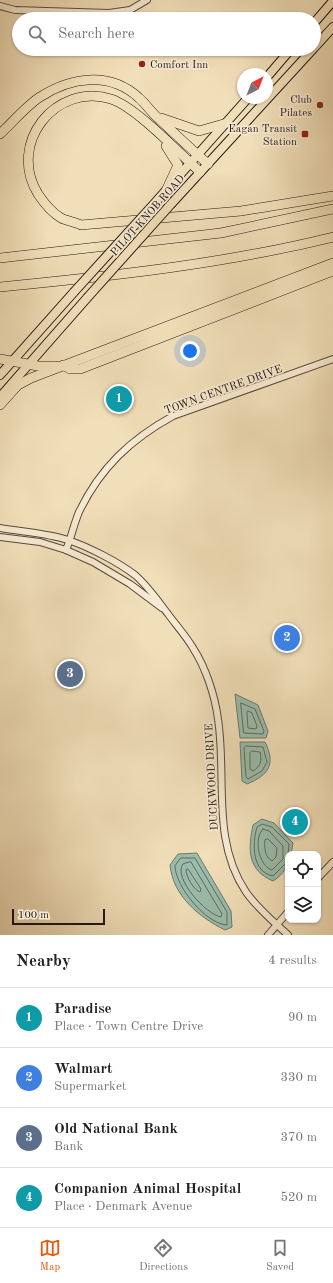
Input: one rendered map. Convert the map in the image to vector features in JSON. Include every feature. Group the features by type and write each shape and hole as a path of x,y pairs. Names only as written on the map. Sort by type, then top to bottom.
{"highway":[{"path":"0,134 39,97 65,83 80,80 102,81 124,88 138,97 157,117 208,164"},
{"path":"200,172 129,107 112,99 94,96 76,98 60,105 44,118 32,138 27,161 32,185 45,205 61,218 81,225 241,211 333,196"},
{"path":"157,117 199,131 227,123"},
{"path":"159,134 178,164 166,191"},
{"path":"0,258 221,233 333,209"},
{"path":"0,287 98,277 220,261 333,237"},
{"path":"0,405 18,385 62,366 333,263"},
{"path":"0,358 38,366 62,366 70,369 80,369 333,270"}],"main road":[{"path":"321,15 333,1"},
{"name":"PILOT KNOB ROAD","path":"321,41 333,27"},
{"path":"273,70 285,56"},
{"name":"PILOT KNOB ROAD","path":"0,397 28,363 172,203 308,56"},
{"name":"PILOT KNOB ROAD","path":"0,375 191,164 243,104"}],"street":[{"path":"119,12 130,10 146,0"},
{"path":"0,6 15,10 62,12"},
{"name":"TOWN CENTRE DRIVE","path":"66,550 79,514 92,488 108,465 130,443 151,428 174,416 333,359"},
{"name":"DUCKWOOD DRIVE","path":"0,528 49,534 70,541 100,554 134,575 156,597 194,649 209,684 218,718 221,748 222,822 228,853 236,874 247,893 288,935"},
{"name":"DUCKWOOD DRIVE","path":"0,537 40,542 66,550 121,577 165,610"},
{"path":"321,875 333,862"},
{"path":"268,935 285,916"}],"water":[{"path":"235,694 258,705 268,731 266,738 240,738"},
{"path":"240,742 265,742 270,757 270,763 265,773 255,781 247,784 242,781"},
{"path":"262,819 274,823 293,843 292,851 285,851 285,870 273,881 258,871 251,858 250,842 253,825"},
{"path":"197,853 231,911 232,927 225,930 206,919 189,904 182,896 172,876 170,865 178,854"}],"place":[{"name":"Comfort Inn","path":"142,64"},
{"name":"Club Pilates","path":"320,105"},
{"name":"Eagan Transit Station","path":"305,134"},
{"name":"Paradise","path":"119,399"},
{"name":"Walmart","path":"287,638"},
{"name":"Old National Bank","path":"70,674"},
{"name":"Companion Animal Hospital","path":"295,822"}]}
